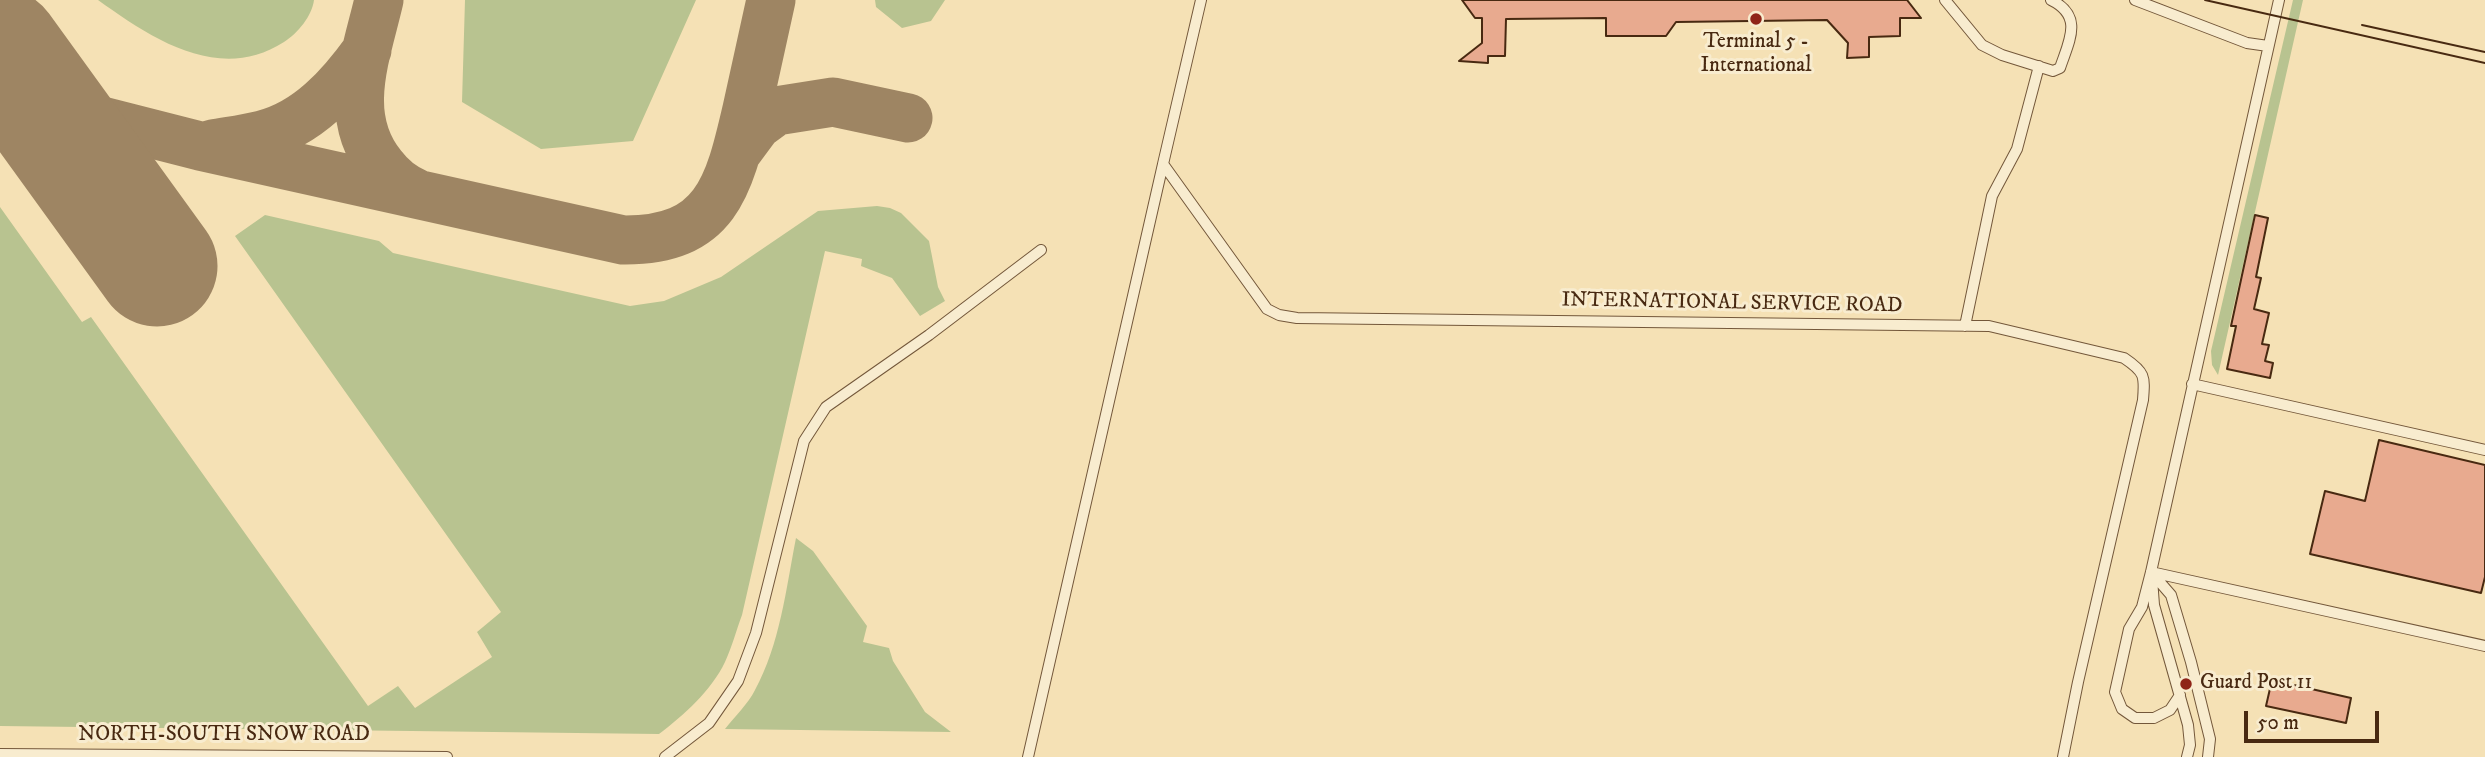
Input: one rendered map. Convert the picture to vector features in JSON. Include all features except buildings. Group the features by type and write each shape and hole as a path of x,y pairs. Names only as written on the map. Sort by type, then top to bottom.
{"lane":[{"path":"1028,757 1201,0"},
{"path":"1945,0 1982,45 2002,55 2053,71 2060,68 2072,31 2070,15 2064,6 2051,0"},
{"path":"2135,0 2247,43 2268,47"},
{"path":"2180,695 2170,710 2154,718 2135,718 2122,709 2115,692 2129,629 2142,607 2151,572 2279,0"},
{"path":"1965,326 1992,196 2017,149 2039,66"},
{"name":"INTERNATIONAL SERVICE ROAD","path":"1163,164 1267,309 1279,315 1297,318 1989,326 2124,358 2140,369 2144,381 2143,400 2063,757"},
{"path":"665,757 709,723 738,681 756,633 804,441 826,407 929,335 1041,250"},
{"path":"2192,384 2485,450"},
{"path":"2151,572 2485,646"},
{"path":"2151,572 2154,605 2188,725 2190,746 2187,757"},
{"path":"2151,572 2171,595 2210,740 2208,757"},
{"name":"NORTH-SOUTH SNOW ROAD","path":"0,754 447,757"}],"green space":[{"path":"98,0 314,0 307,18 284,42 260,54 235,58 211,57 163,41"},
{"path":"465,0 696,0 633,141 541,149 462,102"},
{"path":"875,0 945,0 931,21 902,28 876,7"},
{"path":"2293,0 2303,0 2218,375 2212,365 2211,351"},
{"path":"877,206 901,213 929,241 938,287 945,301 920,316 892,278 861,266 862,259 825,251 742,615 732,645 719,673 705,693 659,734 0,726 0,207 82,322 91,317 368,706 398,686 415,708 492,657 477,632 501,612 235,236 265,215 379,241 393,253 630,306 664,301 721,277 818,211"},
{"path":"796,538 813,551 867,626 863,642 889,648 893,661 925,712 951,732 725,729 752,695 771,654"}],"taxiway":[{"path":"379,0 360,85 362,127 370,147 385,170 401,185 416,193"},
{"path":"22,80 59,108 200,146 623,240 654,238 679,231 698,220 713,204 724,185 740,137 771,0"},
{"path":"213,144 279,130 309,113 346,77 367,50"},
{"path":"737,152 757,125 776,111 833,102 908,118"}],"runway":[{"path":"0,49 157,266"}],"tram line":[{"path":"2205,0 2485,63"},
{"path":"2362,25 2485,52"}],"place":[{"name":"Terminal 5 - International","path":"1756,19"},
{"name":"Guard Post 11","path":"2186,684"}]}
